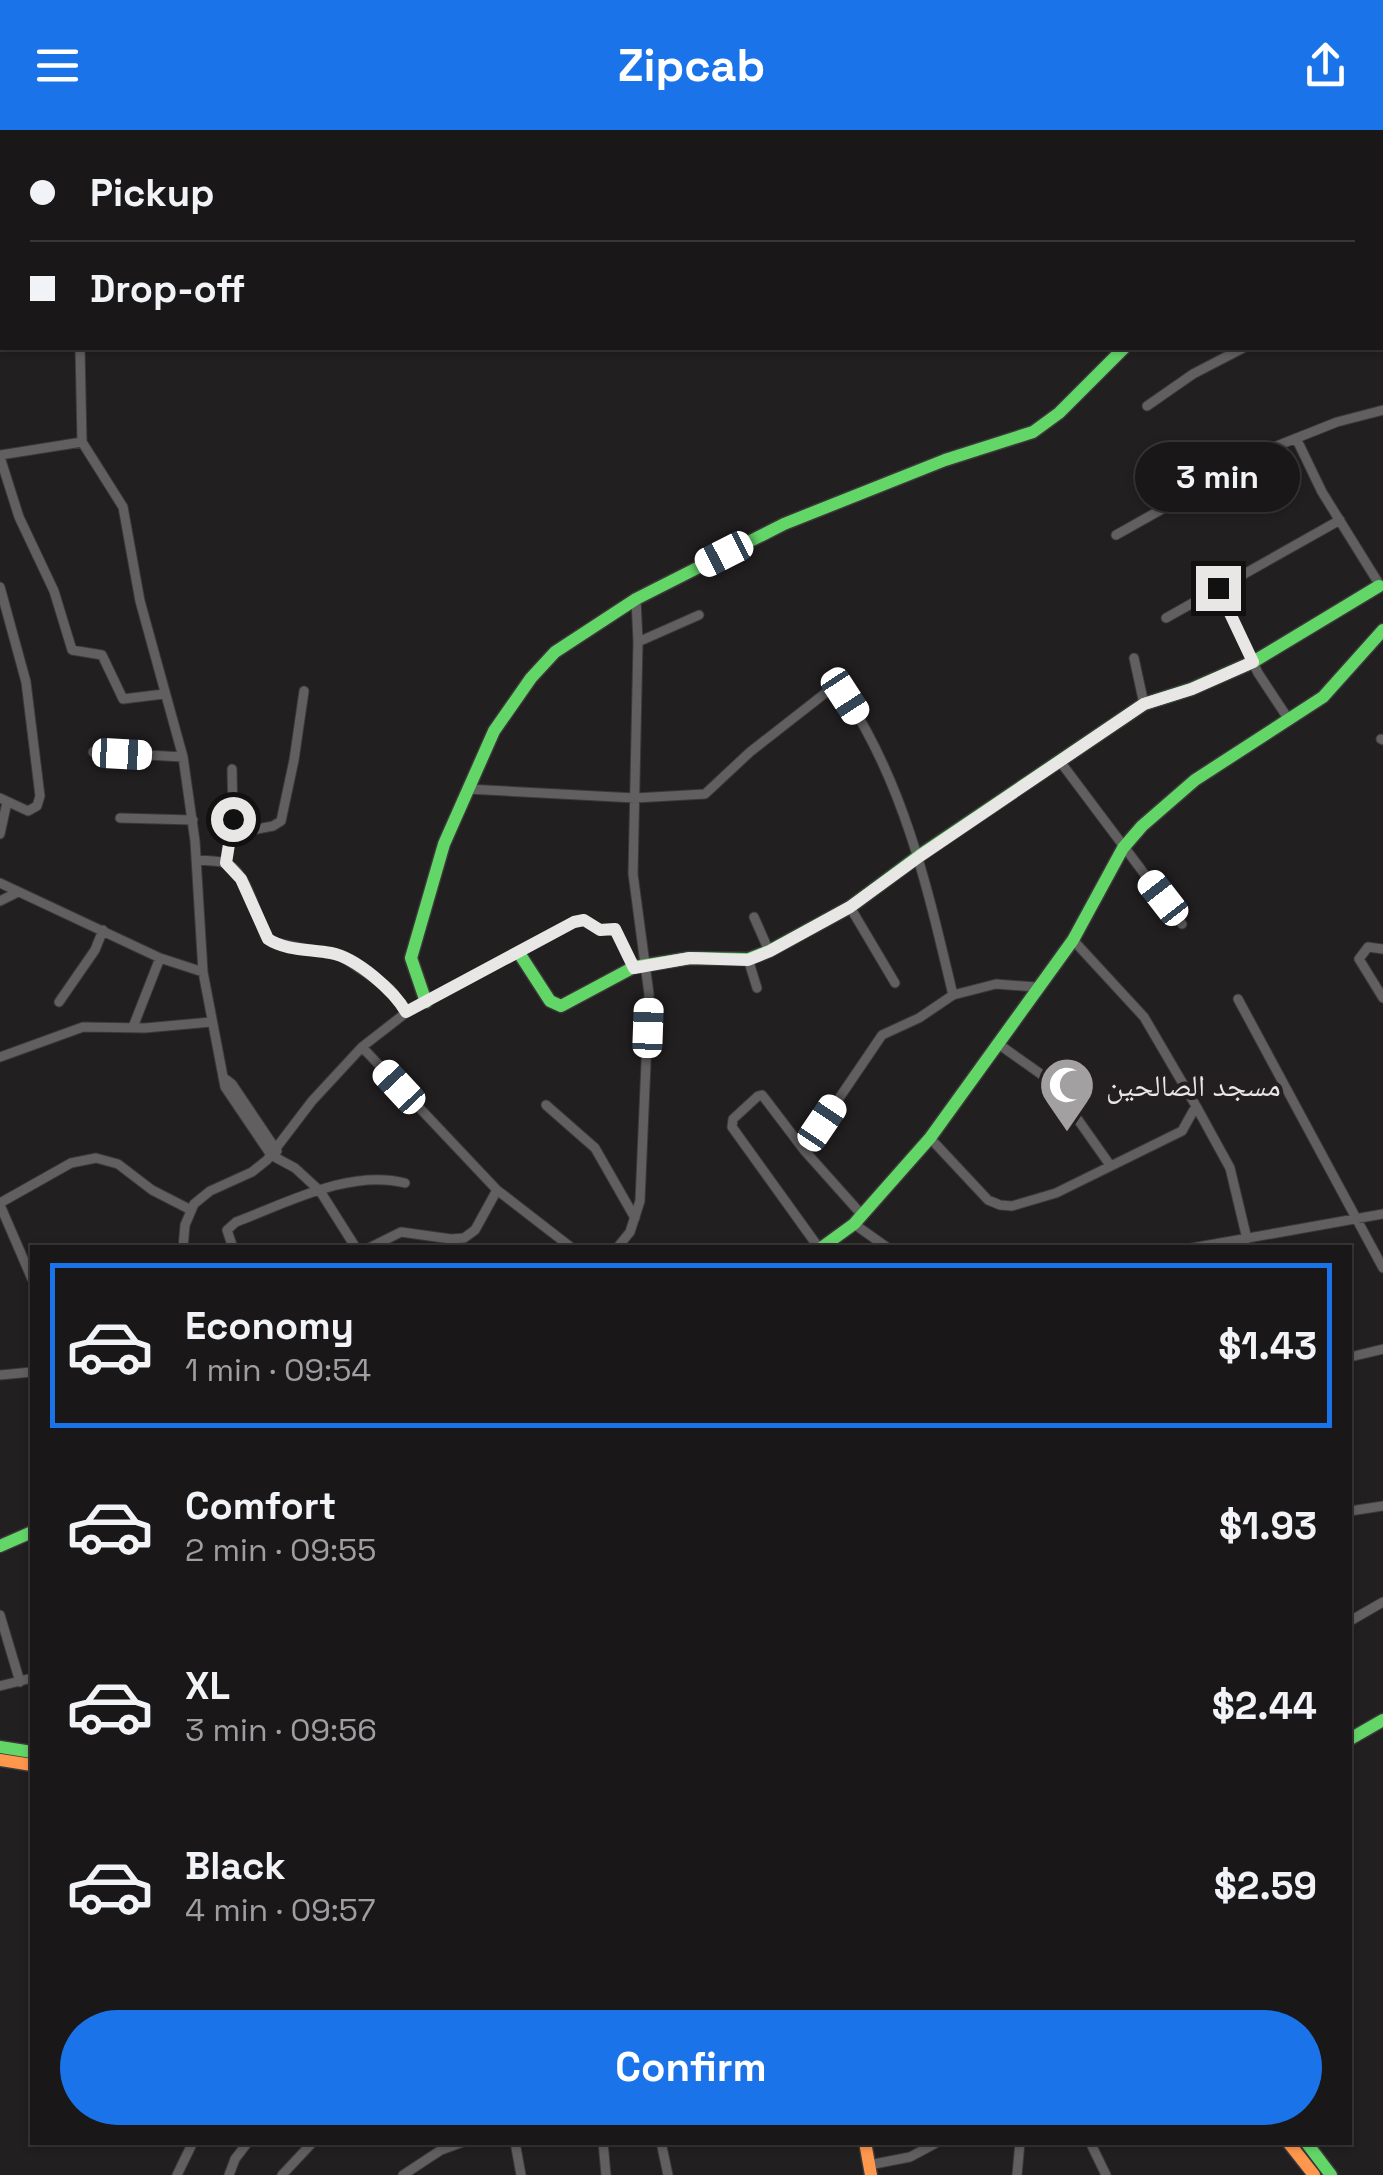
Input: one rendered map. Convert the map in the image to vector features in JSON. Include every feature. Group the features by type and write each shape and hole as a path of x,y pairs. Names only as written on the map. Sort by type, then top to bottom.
{"street":[{"path":"80,350 82,442 123,507 140,601 182,756 193,820 202,972 223,1078 232,1100 273,1151 320,1191 354,1245"},
{"path":"426,1002 413,972 412,951 444,844 494,730 555,652 636,599 784,524 931,466 1033,432 1060,413 1122,350"},
{"path":"1147,406 1193,374 1239,350"},
{"path":"1116,535 1269,449 1383,410"},
{"path":"519,953 554,1005 561,1006 640,966 690,958 748,960 770,951 850,907 1144,704 1192,689 1253,662 1381,588 1296,438"},
{"path":"82,442 0,456 19,517 54,590 72,650 102,655 126,700 164,694"},
{"path":"1166,618 1340,520"},
{"path":"0,588 26,682 40,796 37,806 28,811 4,800 0,834"},
{"path":"1218,588 1253,662 1289,720"},
{"path":"619,1245 630,1232 640,1201 649,994 640,966 634,874 636,599"},
{"path":"638,642 698,615"},
{"path":"824,1245 858,1220 930,1138 1073,940 1124,848 1170,800 1338,682 1383,630"},
{"path":"1134,658 1144,704"},
{"path":"230,834 281,821 304,691"},
{"path":"468,789 635,798 705,794 772,734 828,691 836,691 845,696 878,749 920,856 953,995"},
{"path":"93,752 182,756"},
{"path":"1059,760 1182,924"},
{"path":"226,863 232,769"},
{"path":"120,818 193,820"},
{"path":"196,860 226,863 241,879 272,942 342,956 390,990 406,1012"},
{"path":"0,884 160,958 202,972"},
{"path":"0,901 18,892"},
{"path":"850,907 895,983"},
{"path":"754,917 770,951"},
{"path":"184,1245 190,1208 203,1196 252,1172 331,1079 362,1047 406,1012 584,920 600,930 615,929 640,966"},
{"path":"60,1002 103,930"},
{"path":"1073,940 1144,1016 1230,1168 1246,1239"},
{"path":"1383,949 1368,946 1359,959 1383,998"},
{"path":"133,1028 160,958"},
{"path":"748,960 757,988"},
{"path":"804,1150 882,1035 920,1018 953,995 996,984 1036,988"},
{"path":"1238,999 1383,1268"},
{"path":"0,1057 83,1026 133,1028 210,1022"},
{"path":"997,1043 1045,1078 1110,1165"},
{"path":"362,1047 497,1190 568,1245"},
{"path":"818,1245 752,1158 731,1123 762,1096 858,1220 885,1245"},
{"path":"546,1105 595,1148 635,1218"},
{"path":"930,1138 988,1200 1012,1206 1056,1193 1182,1131 1196,1106"},
{"path":"30,1273 0,1204 71,1163 96,1158 118,1164 152,1190 190,1208"},
{"path":"232,1245 230,1225 320,1191 377,1178 405,1183"},
{"path":"377,1245 408,1232 450,1240 464,1238 475,1230 497,1190"},
{"path":"1210,1245 1383,1214"},
{"path":"1352,1357 1383,1350"},
{"path":"0,1375 30,1372"},
{"path":"1352,1510 1383,1506"},
{"path":"0,1546 30,1533"},
{"path":"1352,1620 1383,1602"},
{"path":"0,1615 20,1682"},
{"path":"0,1686 30,1679"},
{"path":"1352,1739 1383,1720"},
{"path":"0,1748 30,1752"},
{"path":"0,1760 30,1765"},
{"path":"178,2175 191,2145"},
{"path":"229,2175 246,2145"},
{"path":"282,2175 310,2145"},
{"path":"402,2175 456,2145"},
{"path":"515,2145 520,2175"},
{"path":"603,2145 606,2175"},
{"path":"662,2145 668,2175"},
{"path":"866,2145 871,2170 932,2145"},
{"path":"1017,2175 1020,2145"},
{"path":"1091,2145 1106,2175"},
{"path":"1290,2145 1314,2175"},
{"path":"1308,2145 1331,2175"}],"traffic: fast":[{"path":"426,1002 411,958 444,844 494,731 531,678 555,652 636,599 784,524 945,460 1033,432 1059,413 1122,350"},
{"path":"519,953 550,1001 561,1006 634,967 690,958 748,959 769,951 850,907 920,855 1144,704 1253,662 1379,586"},
{"path":"825,1245 854,1224 930,1138 1073,940 1123,848 1142,826 1195,780 1323,697 1383,630"},
{"path":"0,1546 30,1533"},
{"path":"1352,1738 1383,1720"},
{"path":"0,1747 30,1752"},
{"path":"1308,2145 1331,2175"}],"traffic: slow":[{"path":"0,1760 30,1765"},
{"path":"866,2145 871,2175"},
{"path":"1290,2145 1314,2175"}],"place":[{"name":"مسجد الصالحين","path":"1067,1134"}],"route":[{"path":"233,819 226,863 241,879 268,939 285,946 342,956 390,990 406,1012 584,920 600,930 615,929 634,968 690,958 748,960 850,907 1144,704 1192,689 1253,662 1218,588"}]}
